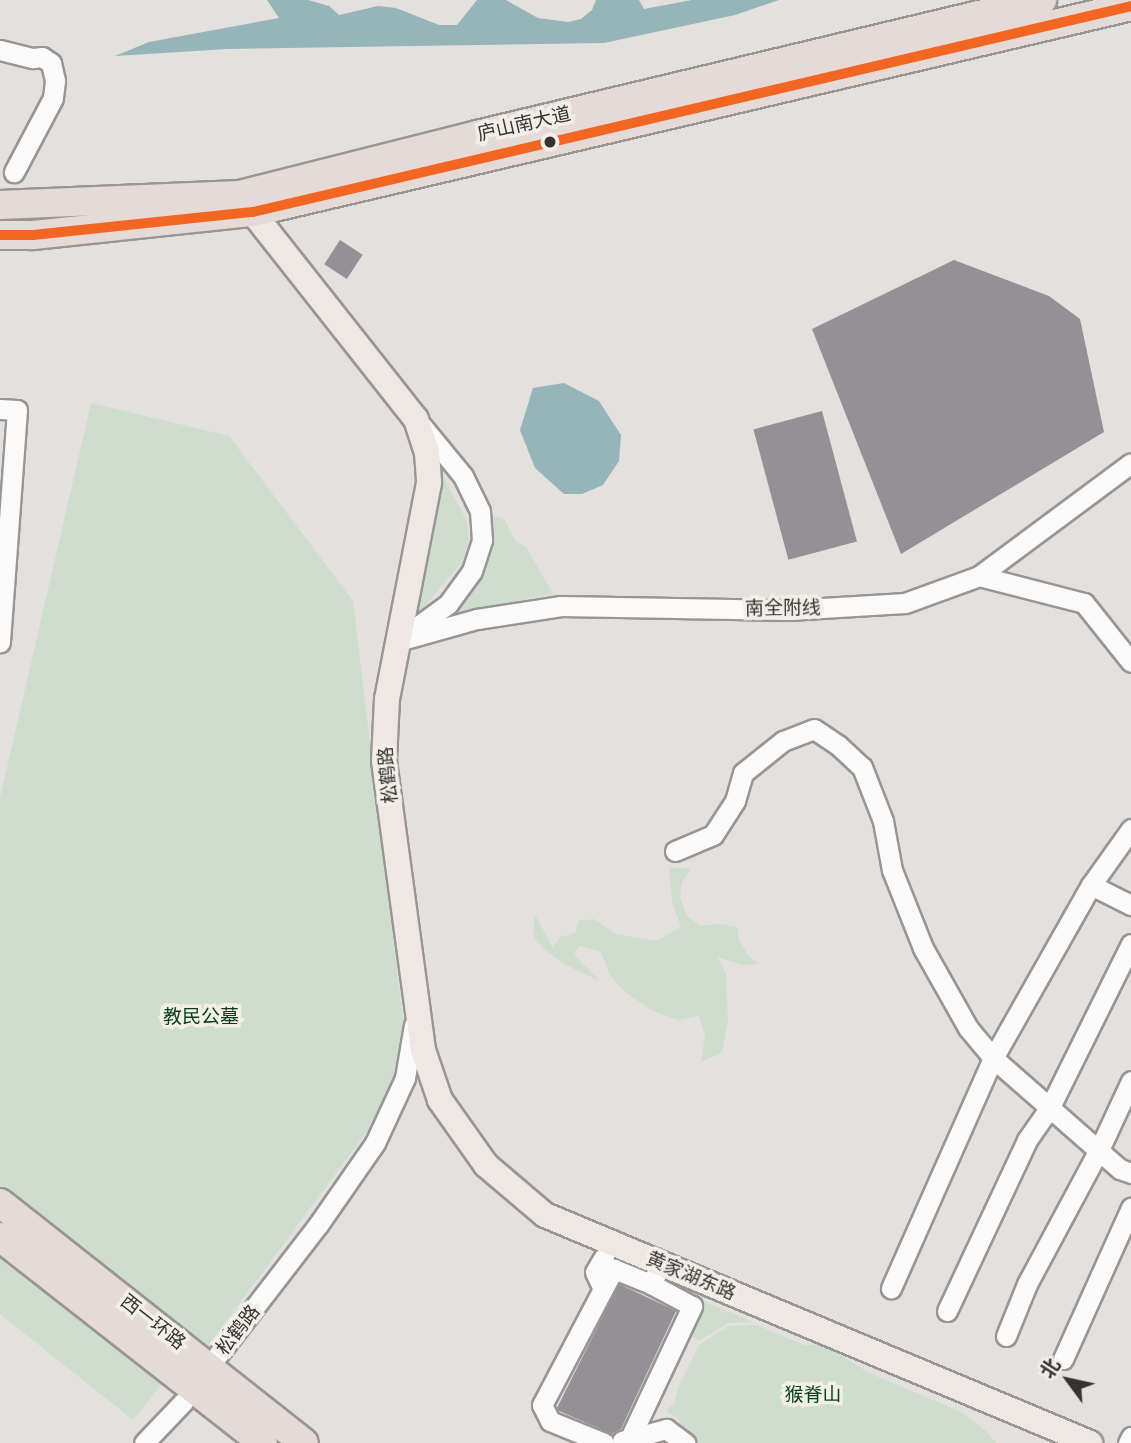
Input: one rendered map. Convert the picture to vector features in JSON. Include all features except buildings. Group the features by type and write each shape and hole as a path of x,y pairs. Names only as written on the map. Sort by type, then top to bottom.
{"highway":[{"name":"庐山南大道","path":"0,205 246,204 490,132 1042,0"},
{"name":"庐山南大道","path":"0,235 33,235 246,204 1131,6"},
{"name":"西一环路","path":"0,1203 301,1439"},
{"name":"西一环路","path":"0,1237 263,1443"}],"main road":[{"name":"松鹤路","path":"246,204 416,419 427,452 429,483 387,699 384,761 415,985"},
{"name":"黄家湖东路","path":"415,985 424,1050 440,1100 486,1165 545,1215 656,1274 1090,1443"}],"street":[{"path":"0,50 33,58 42,57 51,63 55,81 53,97 14,172"},
{"path":"0,409 17,410 0,642"},
{"path":"398,641 448,604 472,571 482,540 480,511 463,477 416,419"},
{"name":"南全附线","path":"398,641 477,619 561,606 789,610 905,603 979,576 1131,463"},
{"path":"979,576 1084,603 1131,662"},
{"path":"675,851 713,835 735,801 743,773 783,741 814,729 838,745 862,767 883,821 892,870 923,948 968,1028 993,1058 1098,1150 1131,1173"},
{"path":"891,1288 993,1058 1091,884 1131,830"},
{"path":"1091,884 1131,905"},
{"path":"947,1311 1027,1139 1050,1107 1131,944"},
{"name":"松鹤路","path":"214,1360 318,1225 375,1143 405,1079 413,1033 415,985"},
{"path":"1006,1336 1027,1284 1131,1081"},
{"path":"1063,1359 1131,1208"},
{"path":"603,1289 595,1272 604,1257"},
{"path":"604,1443 550,1421 542,1405 614,1269 656,1274 692,1306 624,1441"},
{"path":"144,1443 183,1402"},
{"path":"161,1443 166,1422"},
{"path":"624,1441 666,1429 685,1443"},
{"path":"1128,1443 1131,1437"}],"green space":[{"name":"教民公墓","path":"91,403 229,436 353,601 403,1019 398,1073 371,1126 204,1351 0,1192 0,798"},
{"path":"436,462 467,521 469,540 462,562 409,625"},
{"path":"490,515 504,519 516,542 526,547 553,594 459,612 451,610"},
{"path":"669,867 691,869 682,882 680,897 686,915 700,926 719,924 737,927 739,940 748,955 759,964 742,965 717,957 726,973 728,1021 722,1052 701,1062 705,1035 699,1016 678,1020 653,1011 626,993 610,975 601,952 579,946 574,955 600,981 564,964 546,951 533,936 535,915 553,948 560,937 575,933 579,921 594,919 616,934 656,941 681,927 672,901"},
{"path":"0,1250 166,1379 133,1420 0,1314"},
{"path":"670,1287 753,1322 728,1323 700,1340 683,1334 696,1305"},
{"name":"猴脊山","path":"757,1325 804,1345 825,1345 869,1373 959,1411 986,1431 996,1443 697,1443 683,1432 679,1419 666,1411 675,1402 678,1388 699,1345 729,1326"}],"water":[{"path":"267,0 308,0 329,6 339,15 378,6 396,8 439,25 457,25 477,0 506,0 538,18 568,22 581,19 592,10 596,0 639,0 644,9 692,0 779,0 735,15 604,43 227,49 115,56 149,42 279,18"},
{"path":"564,383 599,401 621,435 619,461 603,485 582,494 564,494 535,468 520,430 533,388"}],"transit line":[{"path":"0,235 33,235 253,212 1131,6"}]}
